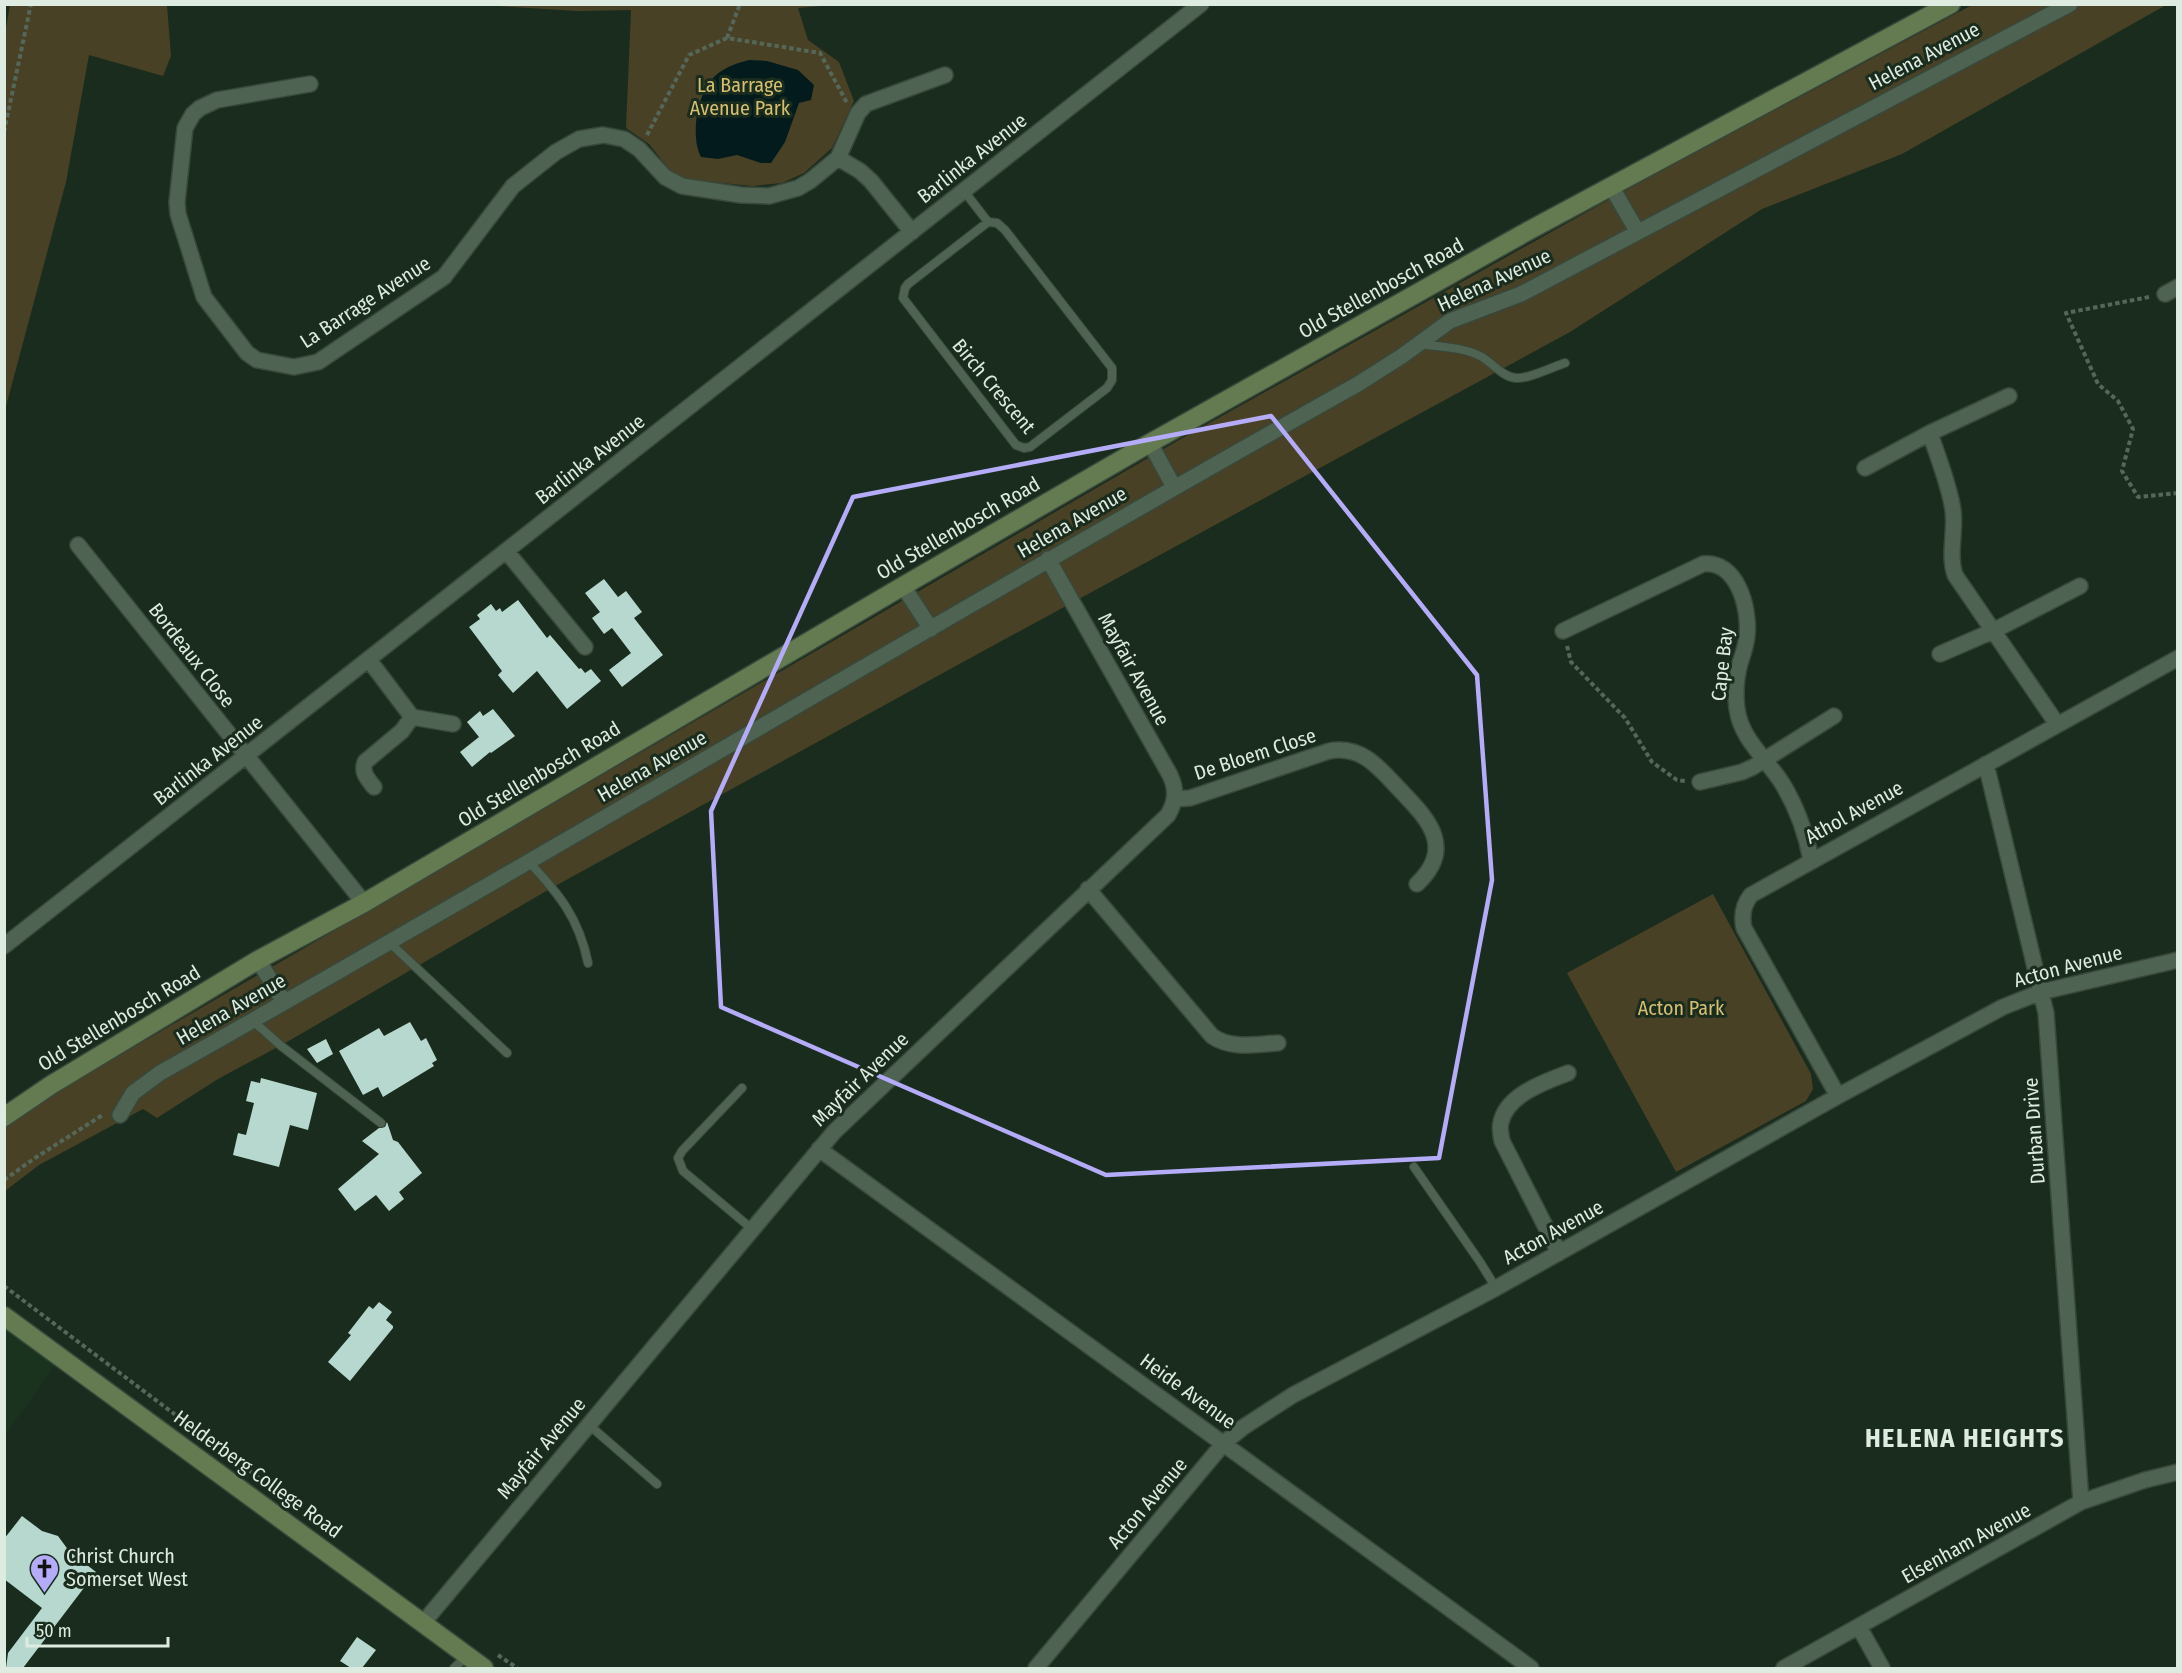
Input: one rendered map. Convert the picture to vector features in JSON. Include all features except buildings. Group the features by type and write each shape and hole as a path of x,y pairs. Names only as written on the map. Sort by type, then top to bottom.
{"street":[{"name":"Barlinka Avenue","path":"4,946 1201,4"},
{"name":"Old Stellenbosch Road","path":"4,1117 51,1085 258,960 364,903 1150,443 1528,231 1951,4"},
{"name":"Helena Avenue","path":"120,1115 127,1099 139,1087 160,1073 390,943 1048,559 1358,384 1450,321 1521,294 2049,9 2070,4"},
{"name":"La Barrage Avenue","path":"310,84 208,103 193,114 183,136 177,202 178,214 200,287 209,306 247,353 263,362 294,367 318,362 444,277 513,186 579,139 603,135 624,139 639,149 665,177 682,186 755,196 784,193 810,181 838,158 855,118 867,104 945,75"},
{"path":"838,158 860,171 871,181 912,232"},
{"path":"1611,186 1637,231"},
{"path":"1865,468 1930,433 2009,396"},
{"path":"1930,433 1953,510 1953,568 1958,581 2057,724"},
{"path":"1150,443 1174,487"},
{"name":"Bordeaux Close","path":"78,545 364,903"},
{"path":"507,552 585,647"},
{"name":"Mayfair Avenue","path":"423,1623 834,1132 1168,815 1176,791 1170,775 1048,559"},
{"name":"Cape Bay","path":"1563,631 1703,564 1717,564 1723,567 1732,576 1747,616 1747,639 1737,677 1737,709 1744,732 1791,798 1811,860"},
{"path":"903,586 931,629"},
{"path":"1940,654 1992,631 2080,586"},
{"name":"Athol Avenue","path":"1838,1096 1744,928 1743,909 1751,895 2178,658"},
{"path":"369,660 412,717 453,724"},
{"path":"1700,782 1742,772 1834,716"},
{"path":"374,787 365,775 363,769 365,762 402,731 412,717"},
{"name":"De Bloem Close","path":"1175,798 1190,798 1329,751 1353,751 1370,759 1422,813 1433,831 1434,858 1428,873 1417,884"},
{"name":"Durban Drive","path":"1986,764 2046,1013 2081,1502"},
{"path":"1088,889 1212,1036 1233,1045 1278,1043"},
{"path":"258,960 284,1002"},
{"name":"Acton Avenue","path":"1036,1668 1224,1443 1242,1428 1293,1395 1496,1288 1838,1096 2003,1007 2040,992 2178,960"},
{"path":"1559,1253 1502,1141 1500,1125 1504,1114 1523,1094 1568,1072"},
{"name":"Heide Avenue","path":"819,1149 1530,1668"},
{"name":"Helderberg College Road","path":"4,1316 423,1623 460,1662 484,1668"},
{"name":"Elsenham Avenue","path":"1784,1668 2081,1502 2145,1480 2178,1472"},
{"path":"1859,1627 1882,1668"}],"lane":[{"name":"Birch Crescent","path":"964,191 988,222 997,223 1005,230 1112,368 1112,380 1107,388 1030,447 1020,447 1014,441 903,298 908,284 988,222"},
{"path":"1419,344 1469,352 1482,357 1515,379 1565,363"},
{"path":"529,862 557,892 576,922 588,963"},
{"path":"390,943 507,1053"},
{"path":"253,1021 280,1045 381,1123"},
{"path":"742,1088 678,1158 683,1171 752,1229"},
{"path":"1414,1167 1496,1288"},
{"path":"588,1425 657,1484"}],"path":[{"path":"4,132 31,4"},
{"path":"727,38 740,4"},
{"path":"639,149 689,55 727,38 820,53 855,118"},
{"path":"2171,290 2066,314 2098,384 2118,401 2133,429 2122,471 2138,497 2178,493"},
{"path":"1563,631 1571,663 1625,718 1652,762 1677,780 1700,782"},
{"path":"4,1180 127,1099"},
{"path":"4,1286 288,1499"},
{"path":"489,1649 517,1668"}],"highlighted area":[{"path":"1271,416 1477,675 1492,880 1439,1158 1106,1175 721,1007 711,811 853,497"}],"shaded area":[{"path":"5,1315 61,1357 5,1435"}],"green space":[{"path":"10,5 167,5 171,56 163,76 89,55 66,182 5,410 4,39"},
{"name":"La Barrage Avenue Park","path":"480,5 833,5 798,8 808,40 839,62 854,101 832,148 804,173 782,183 753,186 689,180 673,174 649,144 626,128 631,10 577,11"},
{"path":"1972,5 2166,5 1902,154 1762,209 1570,332 548,890 287,1042 218,1079 157,1118 143,1109 39,1165 5,1191 5,1127 27,1109 1179,440 1637,184"},
{"name":"Acton Park","path":"1713,894 1811,1074 1813,1089 1806,1101 1676,1172 1567,973"}],"water":[{"path":"749,60 767,61 798,70 814,85 811,100 799,103 785,142 771,163 761,163 737,155 718,159 701,157 696,138 696,127 704,93 709,83 719,73"}],"place":[{"name":"Christ Church Somerset West","path":"45,1594"}],"district":[{"name":"HELENA HEIGHTS","path":"1965,1438"}]}
